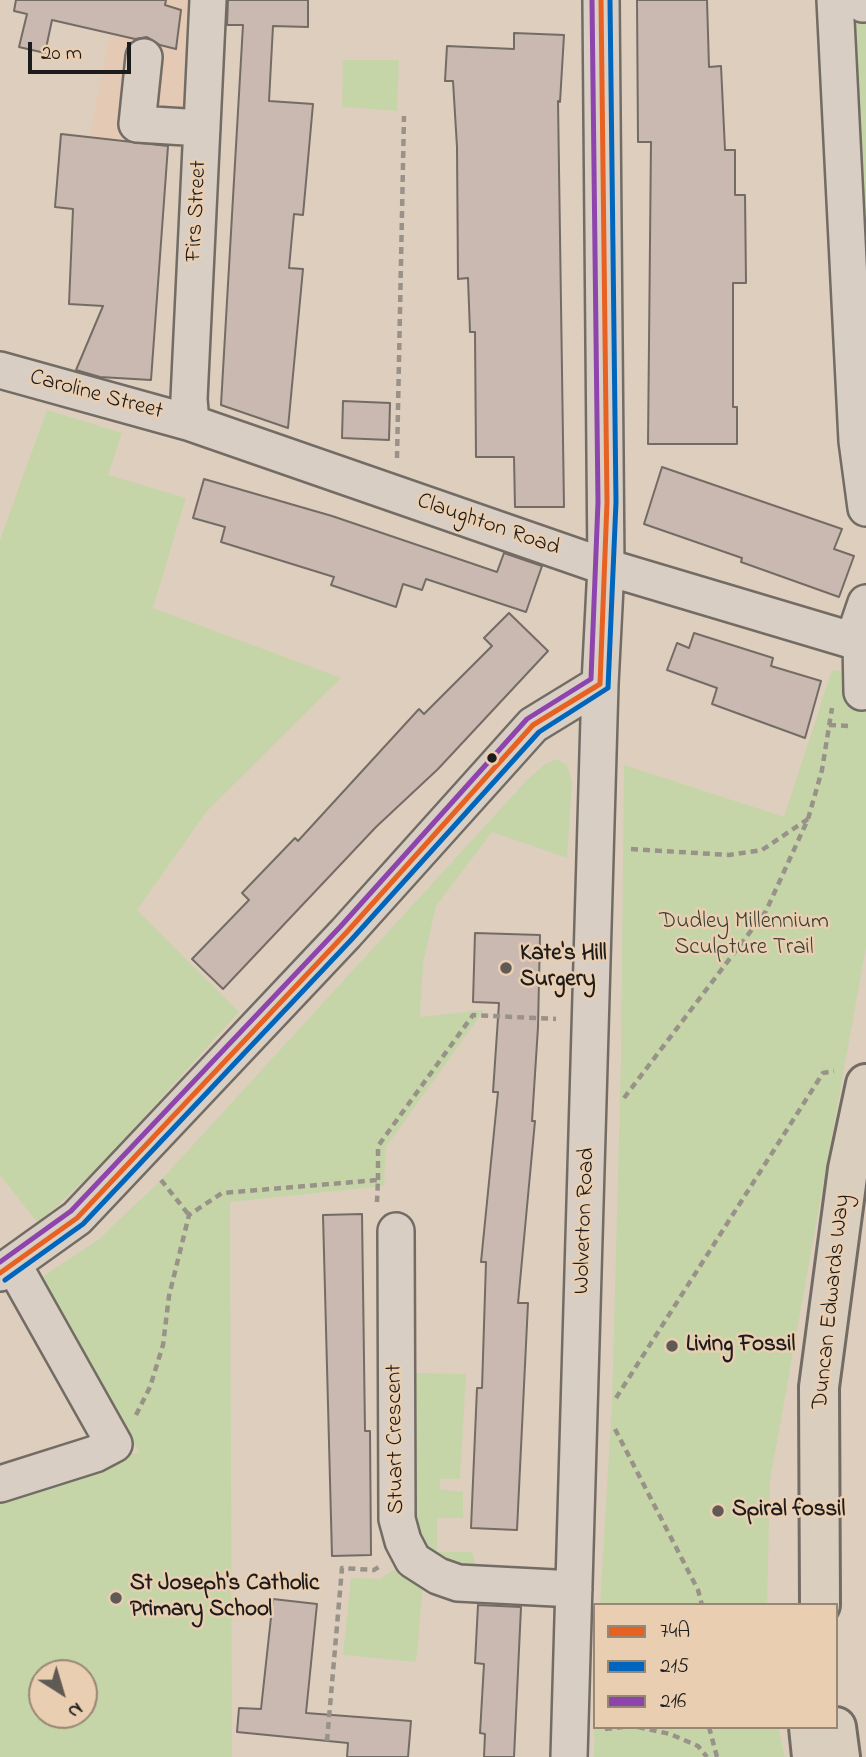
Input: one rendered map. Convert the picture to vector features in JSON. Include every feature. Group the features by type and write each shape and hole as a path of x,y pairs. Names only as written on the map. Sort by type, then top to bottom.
{"highway":[{"name":"Duncan Edwards Way","path":"817,1593 819,1387 848,1169 855,1076"},
{"path":"809,1729 812,1757"},
{"path":"836,1729 840,1757"}],"street":[{"name":"Firs Street","path":"191,423 189,399 208,0"},
{"name":"Wolverton Road","path":"569,1757 600,684 606,567 601,0"},
{"path":"854,1 857,441 866,508"},
{"path":"144,57 137,124 202,128"},
{"name":"Caroline Street","path":"0,370 191,423"},
{"name":"Claughton Road","path":"191,423 606,567 853,641"},
{"path":"851,706 861,643 853,641 866,603"},
{"path":"0,1484 95,1454 114,1444 7,1269 77,1218 346,933 533,725 600,684"},
{"name":"Stuart Crescent","path":"387,1218 397,1519 403,1541 413,1559 438,1576 458,1583 574,1588"}],"path":[{"path":"396,495 404,116"},
{"path":"829,725 851,706"},
{"path":"620,1103 766,911 808,818 822,771 829,725 851,706"},
{"path":"620,849 729,855 761,850 808,818"},
{"path":"387,1218 378,1180 378,1146 473,1015 592,1020"},
{"path":"612,1404 823,1073 855,1076"},
{"path":"161,1180 189,1215"},
{"path":"114,1444 133,1422 150,1387 163,1345 169,1296 189,1215 222,1193 378,1180"},
{"path":"611,1422 698,1590 701,1603"},
{"path":"327,1741 342,1568 374,1570 383,1564"},
{"path":"647,1729 670,1734 698,1746 707,1757"},
{"path":"710,1729 717,1757"}],"shaded area":[{"path":"116,0 208,0 201,145 90,137"}],"green space":[{"path":"846,0 866,6 866,358"},
{"path":"343,60 399,60 397,111 342,107"},
{"path":"47,410 122,433 108,475 186,498 153,608 341,678 207,811 137,910 239,1012 94,1172 38,1223 0,1175 0,540"},
{"name":"Dudley Millennium Sculpture Trail","path":"832,670 852,673 866,698 866,947 770,1480 767,1603 600,1603 612,1404 621,1061 624,765 784,817"},
{"path":"557,759 567,765 572,782 567,858 492,832 436,906 423,963 420,1017 484,1010 386,1147 384,1186 230,1202 232,1757 0,1757 0,1499 139,1452 36,1281 98,1240 161,1180 527,780 544,765"},
{"path":"410,1373 466,1374 460,1479 440,1479 440,1489 463,1492 463,1518 437,1518 437,1552 472,1552 477,1571 445,1567 424,1549 418,1534"},
{"path":"399,1566 410,1580 423,1586 416,1662 343,1655 351,1578 380,1579"},
{"path":"594,1729 778,1729 785,1757 594,1757"}],"building":[{"path":"16,0 166,0 165,5 181,10 176,49 160,45 147,37 135,39 52,20 45,53 19,47 27,14 14,11"},
{"path":"228,0 308,0 308,27 273,26 269,101 313,104 303,215 294,214 289,268 303,269 288,428 221,405 243,25 227,25"},
{"path":"637,0 707,0 709,67 721,66 725,150 735,150 735,195 745,195 746,283 733,283 733,407 737,407 737,444 648,444 651,142 638,142"},
{"path":"514,33 564,35 560,102 558,101 564,507 515,507 514,457 476,457 475,332 470,332 468,278 458,279 457,147 453,81 445,81 447,46 514,49"},
{"path":"61,134 168,146 151,380 100,377 76,370 103,306 69,304 73,209 55,207"},
{"path":"343,401 390,403 389,440 342,438"},
{"path":"662,467 842,529 834,549 854,556 839,597 741,562 742,558 644,524"},
{"path":"204,479 332,516 497,572 504,553 542,566 526,612 426,579 422,590 403,584 396,607 331,585 334,577 221,542 225,527 193,518"},
{"path":"509,613 548,651 438,769 376,827 223,989 192,959 249,900 242,893 295,838 298,841 419,709 424,714 492,646 484,638"},
{"path":"694,633 773,658 771,666 821,681 805,738 712,704 717,688 667,670 677,643 689,648"},
{"path":"475,933 540,935 532,1121 535,1121 518,1303 528,1303 517,1530 471,1528 477,1388 482,1388 486,1262 481,1262 498,1092 493,1092 499,1003 473,1002"},
{"path":"362,1214 365,1431 370,1431 371,1555 332,1556 323,1215"},
{"path":"273,1599 317,1604 306,1713 411,1721 408,1757 347,1757 348,1743 237,1732 239,1708 261,1709"},
{"path":"478,1605 521,1607 514,1757 484,1757 485,1734 480,1733 484,1664 475,1663"}],"transit line":[{"name":"216","path":"0,1262 71,1211 340,927 527,719 591,679 598,502 592,0"},
{"name":"74A","path":"0,1273 77,1218 346,933 533,725 600,684 607,502 601,0"},
{"name":"215","path":"5,1280 83,1224 352,939 539,732 608,688 616,502 610,0"}],"place":[{"name":"Kate's Hill Surgery","path":"506,968"},
{"name":"Living Fossil","path":"672,1346"},
{"name":"Spiral fossil","path":"718,1511"},
{"name":"St Joseph's Catholic Primary School","path":"116,1598"}]}
